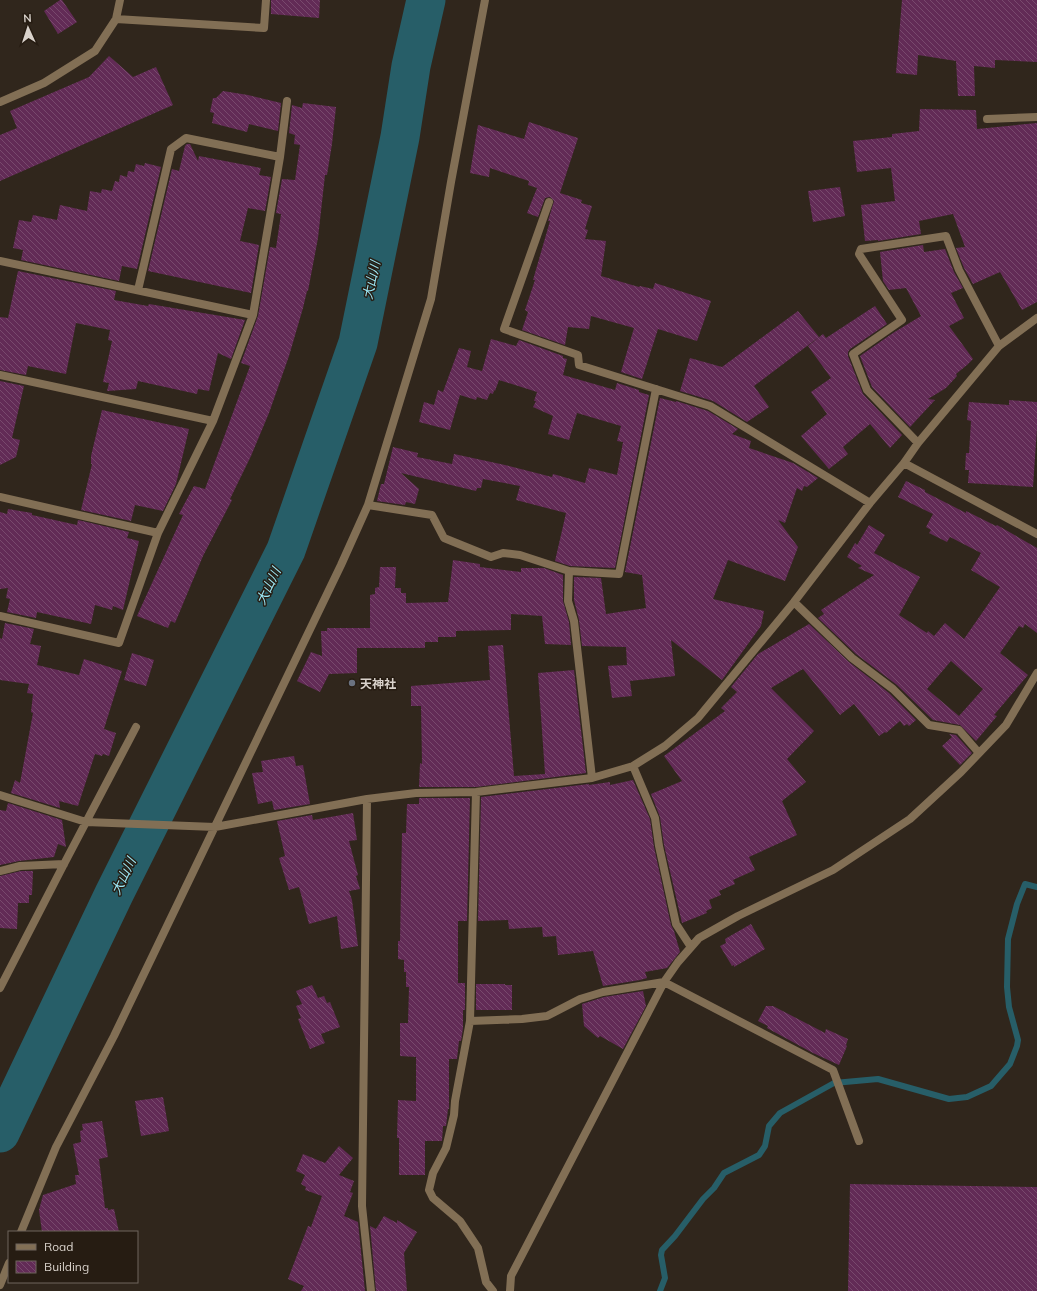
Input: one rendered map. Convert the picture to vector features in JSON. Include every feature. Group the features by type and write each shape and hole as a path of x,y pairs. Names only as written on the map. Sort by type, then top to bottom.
{"street":[{"path":"0,102 44,83 95,50 116,19 120,0"},
{"path":"116,19 264,28 266,0"},
{"path":"22,1231 56,1147 114,1036 214,826 342,564 368,505 431,299 485,0"},
{"path":"0,616 119,643 158,533 213,421 252,315 280,157 287,102"},
{"path":"987,119 1037,117"},
{"path":"138,290 171,149 186,138 280,157"},
{"path":"549,202 504,329 578,355 579,365 710,406 870,503"},
{"path":"918,442 867,390 853,354 902,320 859,254 861,249 946,236 959,270 999,346"},
{"path":"0,261 252,315"},
{"path":"0,795 86,822 214,826 367,799 416,793 476,792 592,778 633,766 665,746 698,718 794,602 870,503 904,463 918,442 999,346 1037,318"},
{"path":"0,375 213,421"},
{"path":"368,505 432,515 444,538 491,557 503,553 520,555 569,571 619,574 656,389"},
{"path":"904,463 1037,534"},
{"path":"0,497 158,533"},
{"path":"569,571 568,601 574,621 592,778"},
{"path":"794,602 852,658 892,689 929,725 959,730 979,753"},
{"path":"510,1291 511,1276 664,982 691,947 699,938 738,916 833,870 910,819 961,772 1006,725 1037,673"},
{"path":"0,988 136,727"},
{"path":"633,766 655,818 659,846 676,924 691,947"},
{"path":"476,792 470,1021 455,1101 454,1115 446,1148 433,1173 429,1190 433,1198 460,1221 478,1248 486,1282 493,1291"},
{"path":"367,799 362,1206 371,1291"},
{"path":"0,871 20,866 64,864"},
{"path":"470,1021 522,1019 547,1016 580,999 603,992 664,982 833,1070 859,1141"},
{"path":"0,1285 8,1265"}],"building":[{"path":"62,0 77,22 58,34 44,11"},
{"path":"271,0 320,0 319,18 271,14"},
{"path":"902,0 1037,0 1037,62 995,60 995,68 974,66 975,96 958,96 956,61 918,55 917,75 896,73"},
{"path":"109,56 133,77 156,67 173,105 0,181 0,135 17,128 10,111 89,77"},
{"path":"223,91 281,103 278,131 249,124 247,132 212,123 214,113 210,112 213,98 216,98"},
{"path":"303,103 336,107 327,175 325,175 318,238 308,291 289,356 269,413 251,456 230,499 232,500 203,556 175,623 171,621 168,628 137,616 183,515 179,514 194,486 205,489 250,366 241,363 258,316 270,247 276,248 281,214 276,213 282,179 295,180 300,145 294,144 295,135 289,133 292,105 302,108"},
{"path":"920,109 976,110 977,129 1037,123 1037,302 1022,310 1000,272 973,284 964,268 956,248 965,247 953,214 919,221 921,234 878,241 865,241 861,205 895,201 891,168 857,172 853,141 892,137 892,134 919,131"},
{"path":"529,122 578,138 560,193 582,200 581,203 592,206 585,229 588,230 585,239 606,241 601,276 639,287 653,289 655,283 711,301 697,341 658,329 642,379 621,372 634,328 591,316 589,329 568,327 565,345 522,330 528,312 525,310 535,280 533,280 550,221 548,221 554,201 550,197 545,198 538,217 527,213 537,188 528,185 529,181 490,168 489,177 470,173 478,125 524,139"},
{"path":"190,144 198,161 199,156 261,168 259,175 271,177 265,211 248,208 240,241 259,245 251,293 148,271 172,169 179,171 185,146"},
{"path":"145,163 161,167 137,269 122,266 119,281 21,260 23,250 13,248 19,220 31,222 33,215 57,220 60,205 87,211 90,191 101,193 102,189 112,191 115,181 119,182 120,175 127,177 128,171 134,172 136,164 144,166"},
{"path":"840,187 845,216 813,222 808,191"},
{"path":"923,245 924,252 945,249 954,272 963,288 951,293 964,318 949,326 973,359 956,374 957,376 946,388 928,399 935,400 910,427 872,387 860,356 921,316 906,288 889,290 883,281 880,252"},
{"path":"18,271 116,291 114,300 148,306 149,304 245,320 231,359 218,353 209,391 198,389 197,394 138,381 136,389 107,391 109,383 103,382 112,341 108,340 110,330 76,323 66,374 28,366 26,375 0,370 0,317 8,318"},
{"path":"875,306 887,324 850,349 848,356 863,394 902,435 890,448 870,424 843,447 848,454 829,469 801,436 827,414 811,392 831,378 808,346 823,334 826,338"},
{"path":"798,311 819,337 754,386 769,407 747,422 713,401 680,391 690,358 722,367"},
{"path":"491,339 516,346 519,340 563,356 563,358 567,359 563,375 615,390 617,383 649,395 615,568 570,566 555,561 566,513 516,500 520,486 483,479 481,488 477,488 476,491 401,473 419,489 415,504 406,502 405,505 377,501 381,484 384,484 393,447 418,453 417,457 452,464 454,454 552,477 553,474 585,483 589,468 617,475 623,442 617,441 621,426 577,413 569,440 548,434 553,416 533,407 536,401 534,401 537,392 499,380 495,391 494,390 493,394 490,393 487,400 477,397 476,400 460,395 450,430 419,422 424,402 434,405 438,390 443,392 459,348 471,351 467,367 482,371"},
{"path":"0,381 24,386 12,438 20,440 16,457 0,465"},
{"path":"660,398 676,401 708,411 738,429 732,434 751,441 749,448 793,463 818,478 807,487 804,486 802,491 797,488 785,523 778,520 798,547 785,581 728,560 713,599 764,611 761,626 722,680 671,640 675,676 630,681 632,696 612,698 608,666 627,665 626,647 582,646 579,620 574,600 574,577 601,578 606,614 646,608 642,575 625,572"},
{"path":"1009,400 1037,402 1037,428 1033,487 968,483 969,470 965,470 966,453 969,453 971,421 967,420 969,402 1009,405"},
{"path":"102,410 189,429 176,484 163,511 135,505 131,521 81,510 92,464 91,456"},
{"path":"906,481 966,513 966,511 996,526 997,525 1037,548 1037,633 1025,624 1023,628 1019,626 1000,653 1028,675 994,715 997,716 976,741 960,725 933,720 897,685 856,654 818,618 824,614 821,610 874,575 858,568 862,566 847,557 855,543 857,545 869,525 885,535 874,553 920,577 899,615 927,633 928,631 934,636 945,623 964,639 1000,587 971,570 981,553 950,537 947,542 929,533 931,530 926,527 933,514 898,497","holes":["951,661 983,689 959,716 927,689"]},
{"path":"8,509 32,513 32,515 77,525 78,520 129,532 127,538 139,541 123,610 113,606 112,610 95,605 91,624 37,612 36,618 7,612 10,599 6,598 8,588 0,589 0,512 7,514"},
{"path":"453,560 480,564 480,567 521,572 521,568 544,568 563,575 563,601 569,622 571,645 545,644 542,616 511,614 511,630 456,631 456,637 438,637 438,642 425,642 425,648 357,648 357,673 329,674 320,692 297,681 311,652 322,656 321,631 327,631 327,628 370,628 370,595 375,594 375,588 379,587 380,567 396,567 395,588 401,588 401,593 406,593 406,603 448,602"},
{"path":"5,623 34,629 30,644 41,646 37,665 79,675 84,659 122,671 104,729 116,733 109,756 95,754 78,806 59,801 60,808 11,793 15,780 20,783 33,713 31,712 33,694 27,693 29,684 0,680 0,638 2,639"},
{"path":"809,624 849,662 889,693 916,720 909,726 907,724 904,726 900,721 886,733 885,732 879,736 854,704 840,715 803,669 771,688 814,731 787,759 806,782 782,801 797,835 749,857 755,870 733,880 735,884 719,891 721,895 709,900 712,908 706,911 707,913 682,923 664,845 660,817 651,794 682,781 664,756 725,711 721,708 737,692 731,687 758,654"},
{"path":"503,645 514,776 545,774 538,673 574,670 586,773 476,787 419,787 420,763 422,764 421,706 411,706 411,686 490,680 488,646"},
{"path":"132,653 154,660 146,686 124,680"},
{"path":"949,734 956,735 972,753 960,765 942,746 952,737"},
{"path":"294,756 296,766 303,765 310,804 274,810 272,801 258,804 252,773 263,772 261,761"},
{"path":"633,780 650,819 654,847 671,925 680,952 667,968 645,972 647,978 640,980 603,986 593,951 558,955 556,936 543,937 542,927 509,929 508,920 478,921 481,797 610,782 610,785"},
{"path":"419,798 470,798 467,921 458,921 458,983 465,983 465,1010 463,1010 463,1028 461,1041 459,1041 457,1059 449,1059 449,1109 446,1126 443,1126 442,1141 425,1141 425,1175 399,1175 399,1138 397,1138 398,1100 416,1101 416,1057 400,1056 400,1023 408,1023 409,987 406,987 404,960 398,959 398,941 400,941 402,833 406,833 407,804 419,804"},
{"path":"8,803 62,820 66,847 58,844 54,857 0,865 0,810 6,811"},
{"path":"353,813 357,840 349,841 360,889 349,891 352,900 358,946 341,949 337,916 309,924 299,887 289,890 279,858 285,856 277,821 312,815 313,820"},
{"path":"21,871 33,871 32,895 29,895 29,903 18,903 17,929 0,928 0,876"},
{"path":"751,924 765,949 734,967 720,946 726,943 725,939"},
{"path":"476,984 512,985 512,1010 476,1010"},
{"path":"312,985 318,998 324,996 327,1003 330,1002 340,1027 321,1034 325,1043 310,1049 298,1019 301,1018 296,1006 302,1004 296,991"},
{"path":"643,991 646,1006 623,1049 600,1036 598,1038 584,1026 582,1004 604,997"},
{"path":"766,1006 773,1006 825,1033 826,1029 848,1039 847,1046 839,1065 813,1053 767,1028 768,1026 758,1021"},
{"path":"163,1097 169,1131 141,1136 135,1101"},
{"path":"102,1121 108,1157 99,1159 105,1208 108,1208 108,1210 114,1209 119,1231 42,1231 39,1210 43,1195 76,1184 75,1175 79,1175 73,1144 81,1142 80,1131 83,1130 82,1124"},
{"path":"339,1146 353,1158 339,1175 354,1181 350,1192 353,1193 344,1216 358,1222 365,1291 301,1291 304,1286 288,1279 308,1226 311,1227 322,1196 305,1190 306,1187 301,1184 305,1175 296,1171 303,1154 325,1163"},
{"path":"850,1184 1037,1187 1037,1291 848,1291"},
{"path":"384,1216 397,1223 397,1220 417,1232 404,1253 407,1291 376,1291 370,1226 376,1229"}],"waterway":[{"name":"大山川","path":"0,1133 114,894 286,550 358,343 400,137 411,66 426,0"},
{"path":"660,1291 665,1278 661,1255 662,1250 675,1236 703,1199 714,1188 724,1173 759,1155 765,1146 769,1126 780,1113 834,1083 878,1079 949,1099 967,1097 991,1086 1010,1064 1018,1040 1009,1007 1007,987 1008,939 1017,904 1025,884 1037,887"}],"place":[{"name":"天神社","path":"352,683"}]}
